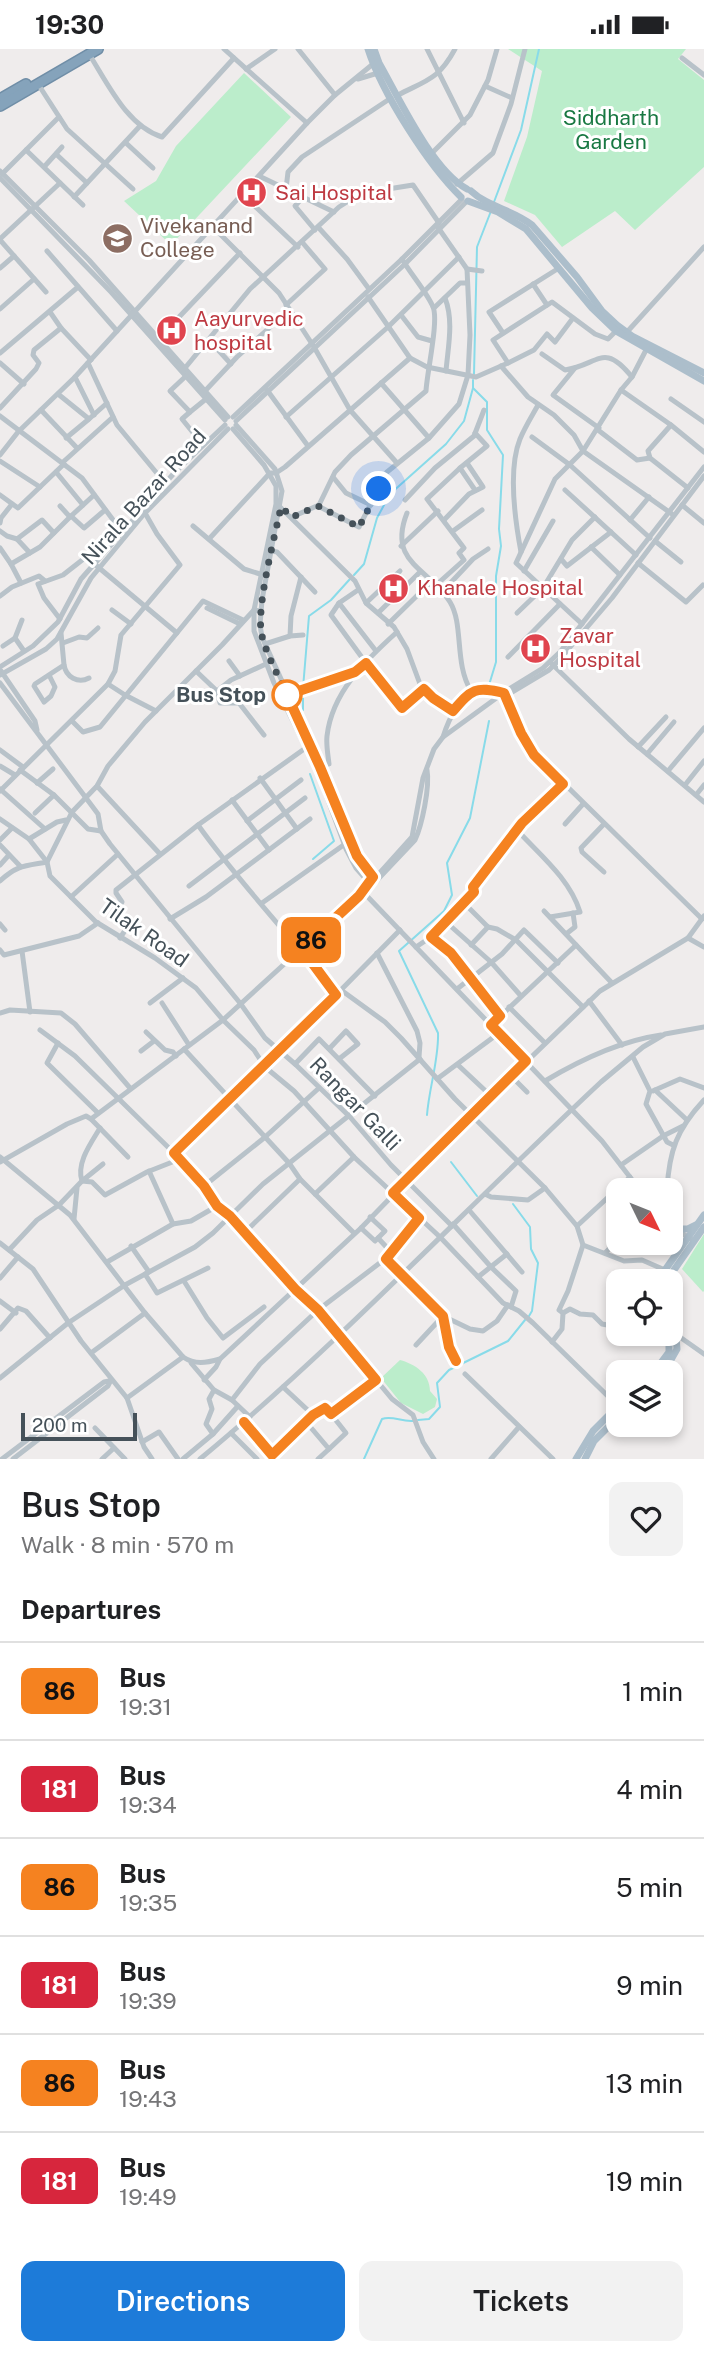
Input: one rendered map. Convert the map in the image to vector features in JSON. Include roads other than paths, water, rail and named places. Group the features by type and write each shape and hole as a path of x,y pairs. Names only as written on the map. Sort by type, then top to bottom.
{"highway":[{"path":"1,101 38,84 91,51"},
{"path":"1,101 91,51"}],"main road":[{"path":"368,49 378,73 443,170 481,202"},
{"path":"374,49 395,97 438,174 465,200 481,202 532,225 578,277 602,311 627,332 704,373"},
{"path":"465,200 461,191 469,190"},
{"path":"499,209 526,229 592,308 616,331 704,381"},
{"path":"675,1269 701,1226 704,1215"},
{"path":"683,1229 701,1226"},
{"path":"683,1246 690,1241"},
{"path":"576,1459 593,1431 606,1418"},
{"path":"584,1459 594,1441 606,1429"}],"street":[{"path":"225,49 307,123"},
{"path":"246,69 275,49"},
{"path":"298,49 335,95"},
{"path":"427,49 464,123"},
{"path":"286,189 288,172 302,157 445,68 455,49"},
{"path":"432,153 464,123 485,86 497,49"},
{"path":"457,184 493,153 525,49"},
{"path":"91,51 116,96 140,127 162,137 234,58"},
{"path":"682,58 704,75"},
{"path":"40,487 0,458 18,432 90,361 307,123 335,95 373,64"},
{"path":"355,79 378,73"},
{"path":"38,84 67,129 133,190"},
{"path":"485,86 512,98"},
{"path":"59,117 1,175 159,338 273,473 278,506 272,551 257,611 265,644 284,697"},
{"path":"74,197 140,127"},
{"path":"126,143 153,168"},
{"path":"44,167 62,147"},
{"path":"26,150 83,205"},
{"path":"56,154 87,183"},
{"path":"259,176 334,212"},
{"path":"46,292 0,240 60,183"},
{"path":"185,368 263,276 334,212 350,200 388,188 413,185 467,269 470,335 468,375 459,404 429,438 387,472 359,527 318,506"},
{"path":"205,391 325,269 243,194"},
{"path":"303,197 295,207 347,259 369,289"},
{"path":"230,423 368,297 465,200"},
{"path":"212,226 263,276 288,307 350,410 397,463"},
{"path":"627,332 704,247"},
{"path":"47,251 117,331"},
{"path":"159,338 240,253"},
{"path":"0,268 14,256"},
{"path":"286,417 401,315 459,257"},
{"path":"230,423 369,289 403,262"},
{"path":"292,517 318,506 333,477 351,455 426,391 434,308 403,262"},
{"path":"503,334 489,312 559,268"},
{"path":"467,269 482,271"},
{"path":"0,309 34,279"},
{"path":"434,308 460,283 467,283"},
{"path":"533,284 547,305"},
{"path":"0,353 78,287"},
{"path":"368,297 410,358 427,367 476,377 534,350 547,334 555,342 573,318"},
{"path":"445,297 450,309 446,371"},
{"path":"508,363 493,340 552,302 596,334 608,339 616,331"},
{"path":"50,312 90,361 117,425 165,483"},
{"path":"133,313 206,399 230,423"},
{"path":"401,315 418,337 432,341"},
{"path":"0,408 24,384 39,363 33,355 34,351 61,328"},
{"path":"433,334 450,337"},
{"path":"209,340 231,364"},
{"path":"582,624 516,563 555,479 583,451 599,429 646,350"},
{"path":"542,354 565,369 575,368 602,357 612,358 619,361 632,377"},
{"path":"209,539 273,473 410,358"},
{"path":"0,363 24,384"},
{"path":"501,366 528,397 549,411 574,435 583,451 672,514"},
{"path":"575,368 553,393 637,460 650,458"},
{"path":"186,376 170,391 190,412"},
{"path":"75,377 91,417"},
{"path":"381,383 429,438"},
{"path":"267,390 308,446"},
{"path":"621,390 704,452"},
{"path":"58,394 91,417"},
{"path":"203,445 182,419 206,399"},
{"path":"549,411 558,399"},
{"path":"671,399 704,422"},
{"path":"66,437 107,403"},
{"path":"521,552 516,526 515,462 519,440 538,405"},
{"path":"41,410 77,448"},
{"path":"405,500 435,468 467,443 475,433 484,410"},
{"path":"0,416 82,478 121,536"},
{"path":"0,495 18,508 77,448 113,417"},
{"name":"Nirala Bazar Road","path":"1,671 46,649 61,633 97,567 121,536 165,483 203,445 230,423"},
{"name":"Nirala Bazar Road","path":"121,536 230,423"},
{"path":"671,425 648,451 650,458 688,488"},
{"path":"388,624 464,560 459,553 464,548 427,499 487,446 475,433"},
{"path":"532,437 570,465 681,562"},
{"path":"444,520 462,499 483,487 467,463"},
{"path":"552,664 636,555 672,514 704,467"},
{"path":"460,468 475,490"},
{"path":"56,472 83,505"},
{"path":"672,514 704,476"},
{"path":"333,477 346,493 371,505"},
{"path":"565,490 636,555"},
{"path":"11,564 40,547 94,495"},
{"path":"630,520 649,496"},
{"path":"0,523 12,504"},
{"path":"682,505 704,523"},
{"path":"60,506 84,529 106,510"},
{"path":"278,506 355,581 366,603 397,632 407,649 420,684 433,698 453,711"},
{"path":"278,506 260,574 254,631 266,664 318,767 357,856 373,882"},
{"path":"453,531 482,510"},
{"path":"401,546 438,511"},
{"path":"45,829 0,790 108,684 115,671 121,635 180,565 145,513"},
{"path":"407,513 400,528 401,546 421,572 442,592 454,610 462,671 471,691"},
{"path":"517,613 543,588 572,540 595,517"},
{"path":"17,539 42,520 54,533"},
{"path":"524,571 553,521"},
{"path":"193,526 244,569 260,574"},
{"path":"0,531 7,537 17,539 30,553"},
{"path":"561,559 567,566 611,532"},
{"path":"443,737 552,664 638,563 652,539"},
{"path":"591,547 620,575"},
{"path":"0,548 21,583"},
{"path":"442,592 474,559 488,549"},
{"path":"272,551 315,591"},
{"path":"60,619 44,598 38,584 63,575 86,557 177,633"},
{"path":"638,563 686,602 703,585"},
{"name":"Nirala Bazar Road","path":"1,671 33,646 60,619 81,579 97,567"},
{"path":"366,603 400,571"},
{"path":"378,613 421,572"},
{"path":"1,592 39,576 46,581"},
{"path":"290,636 291,616 301,577"},
{"path":"358,590 339,603 331,615 402,708 424,689"},
{"path":"72,721 80,731 96,729 203,601 242,622"},
{"path":"339,603 376,651"},
{"path":"508,657 560,604"},
{"path":"207,608 242,622"},
{"path":"112,610 131,624"},
{"path":"0,881 20,866 47,862 66,820 97,786 108,766 156,711 242,622 257,611"},
{"path":"4,646 16,638 22,620"},
{"path":"63,643 79,637 87,638 98,628"},
{"path":"284,697 355,672 397,632"},
{"path":"61,633 65,670 77,681 89,678"},
{"path":"265,644 303,635"},
{"path":"16,638 24,651"},
{"path":"229,661 240,676"},
{"path":"217,691 266,664"},
{"path":"552,664 638,747 704,802"},
{"path":"49,675 55,687 44,702 34,686 49,675 64,665"},
{"path":"1,671 35,721 37,730"},
{"path":"196,671 217,691 220,703 239,703 264,735"},
{"path":"318,767 329,764 327,737 333,712 355,672"},
{"path":"0,683 99,816 101,831 88,829 54,795 0,750"},
{"path":"108,684 156,711"},
{"path":"91,1119 223,1020 362,895 413,835 423,778 433,750 443,737 453,711 471,691 483,688 503,696 534,755 703,918 688,938 612,983 583,1007 470,1116 361,1227 220,1359 204,1380"},
{"path":"638,747 666,716"},
{"path":"647,754 674,722"},
{"path":"668,771 704,728"},
{"path":"120,938 126,929 114,915 122,902 116,890 260,778 307,747"},
{"path":"685,785 704,761"},
{"path":"0,766 15,775"},
{"path":"318,767 356,868 373,882"},
{"path":"37,783 53,769"},
{"path":"260,778 297,829"},
{"path":"247,821 301,780"},
{"path":"414,946 431,937 464,903 474,892 473,887 517,830 563,784"},
{"path":"696,795 704,785"},
{"path":"97,786 160,854"},
{"path":"35,813 54,795"},
{"path":"189,886 305,798"},
{"path":"232,800 269,850"},
{"path":"565,824 583,804"},
{"name":"Tilak Road","path":"0,819 29,839 47,862 50,876 99,923 196,988 223,1020 254,1050 265,1067 304,1102 354,1157 440,1237 478,1277 533,1323 606,1394"},
{"path":"29,839 57,822 66,820"},
{"path":"170,919 206,897 310,820"},
{"path":"604,824 581,850 604,872"},
{"path":"198,825 223,860 339,992 385,1022 470,1116 545,1188 577,1226 583,1245 559,1310 563,1313 562,1329 552,1342"},
{"path":"12,828 0,843 20,866"},
{"path":"517,830 572,893 580,912 550,917"},
{"name":"Rangar Galli","path":"101,831 240,1003 265,1038 349,1117 516,1291 510,1306"},
{"path":"262,903 345,844"},
{"path":"71,897 118,854"},
{"path":"0,865 9,855"},
{"path":"362,895 400,930 526,1061 602,1142 630,1177 577,1226"},
{"path":"464,903 488,927 516,940 583,1007"},
{"path":"544,911 612,983"},
{"path":"566,934 575,927 573,913"},
{"path":"446,922 491,963 521,996"},
{"path":"0,950 4,955 79,936 99,923"},
{"path":"0,924 5,930"},
{"path":"471,945 488,927"},
{"path":"174,1153 265,1067 400,930"},
{"path":"457,989 491,963 524,930 558,963"},
{"path":"431,937 451,953 500,1016"},
{"path":"688,938 704,947"},
{"path":"491,1025 576,945"},
{"path":"22,951 33,1012"},
{"path":"377,953 417,1031 421,1060"},
{"path":"150,1003 183,978"},
{"path":"589,1002 622,1045"},
{"path":"162,1003 187,1047 229,1101 354,1233"},
{"path":"509,1007 545,1043"},
{"path":"0,1013 10,1010 61,1013 75,1024 130,1088"},
{"path":"545,1081 568,1067 622,1045 704,1027"},
{"path":"40,1030 118,1097 180,1159 204,1186 217,1206 230,1216 296,1290 318,1310 392,1399 413,1415 434,1459"},
{"path":"328,1049 346,1031 358,1044 339,1059"},
{"path":"146,1032 176,1056"},
{"path":"437,1079 499,1033"},
{"path":"200,1459 340,1335 601,1082 665,1034"},
{"path":"254,1050 265,1038"},
{"path":"295,1064 319,1039 374,1096"},
{"path":"141,1051 154,1041"},
{"path":"58,1043 47,1063 98,1113"},
{"path":"633,1057 653,1091 687,1120"},
{"path":"0,1378 68,1323 125,1285 195,1247 263,1184 421,1060"},
{"path":"458,1065 491,1096"},
{"path":"511,1076 527,1092"},
{"path":"673,1146 663,1136 646,1104 653,1091 680,1079 704,1089"},
{"path":"204,1186 264,1138 319,1088"},
{"path":"667,1178 673,1146 687,1120 704,1100"},
{"path":"128,1157 86,1116 1,1159 74,1219 145,1313 183,1357 214,1390 232,1400 250,1417"},
{"path":"621,1165 663,1136 683,1126"},
{"path":"74,1219 74,1199 80,1183 79,1172 86,1151 100,1128"},
{"path":"315,1194 354,1157"},
{"path":"80,1183 92,1182 105,1195 149,1171 180,1159"},
{"path":"9,1250 37,1220 59,1205 103,1164"},
{"path":"149,1171 173,1224"},
{"path":"244,1233 300,1179"},
{"path":"485,1195 528,1200 545,1188"},
{"path":"107,1262 173,1224 191,1221 217,1206"},
{"path":"469,1210 522,1272"},
{"path":"361,1227 375,1241 385,1231 370,1217"},
{"path":"232,1400 260,1364 318,1310 386,1259 419,1218"},
{"path":"683,1236 690,1241"},
{"path":"378,1238 391,1252"},
{"path":"0,1243 33,1269 68,1323 127,1398 142,1442 152,1459"},
{"path":"583,1245 624,1261 642,1260 663,1269"},
{"path":"131,1246 157,1293 208,1268"},
{"path":"478,1277 507,1254"},
{"path":"0,1278 18,1257"},
{"path":"386,1259 443,1316 470,1329 483,1331 497,1321 510,1306"},
{"path":"184,1281 223,1338 264,1307"},
{"path":"0,1301 16,1313"},
{"path":"0,1329 18,1308 26,1311 50,1338"},
{"path":"563,1313 570,1309 580,1314 593,1315 606,1325"},
{"path":"91,1353 145,1313"},
{"path":"416,1345 443,1316"},
{"path":"443,1316 449,1347 456,1361"},
{"path":"683,1339 704,1354"},
{"path":"127,1398 183,1357"},
{"path":"190,1362 220,1359"},
{"path":"465,1374 552,1459"},
{"path":"2,1459 104,1382 111,1380"},
{"path":"13,1459 108,1386 111,1380"},
{"path":"331,1414 376,1380"},
{"path":"283,1387 313,1415"},
{"path":"213,1434 206,1424 212,1409 209,1399 214,1390"},
{"path":"183,1459 213,1434 238,1406"},
{"path":"244,1422 274,1457 313,1415 325,1408 346,1433 318,1459"},
{"path":"307,1423 329,1449"},
{"path":"491,1459 519,1427"},
{"path":"95,1428 125,1459"},
{"path":"142,1442 159,1432 178,1459"},
{"path":"231,1433 257,1459"},
{"path":"102,1459 114,1448"}],"waterway":[{"path":"494,202 521,130 539,49"},
{"path":"474,374 477,247 491,211"},
{"path":"473,380 473,388 487,402 487,430 503,455 499,529 501,546 496,576 496,662 489,685"},
{"path":"354,575 364,564 377,518 390,494 446,444 464,421 473,388"},
{"path":"303,688 309,616 331,600 350,579"},
{"path":"303,693 303,710"},
{"path":"427,1115 438,1033 399,951 444,911 452,895 447,863 470,818 489,721"},
{"path":"310,774 334,841 313,859"},
{"path":"451,1162 477,1196"},
{"path":"513,1204 530,1227 531,1249 538,1263 532,1311 529,1316"},
{"path":"418,1420 429,1419 440,1407 437,1383 449,1370 508,1341 525,1320"},
{"path":"364,1459 382,1419 413,1421"}],"place":[{"name":"Sai Hospital","path":"252,193"},
{"name":"Vivekanand College","path":"117,238"},
{"name":"Aayurvedic hospital","path":"171,331"},
{"name":"Khanale Hospital","path":"394,588"},
{"name":"Zavar Hospital","path":"536,648"},
{"name":"Bus Stop","path":"287,695"}],"park label":[{"name":"Siddharth Garden","path":"611,130"}]}
